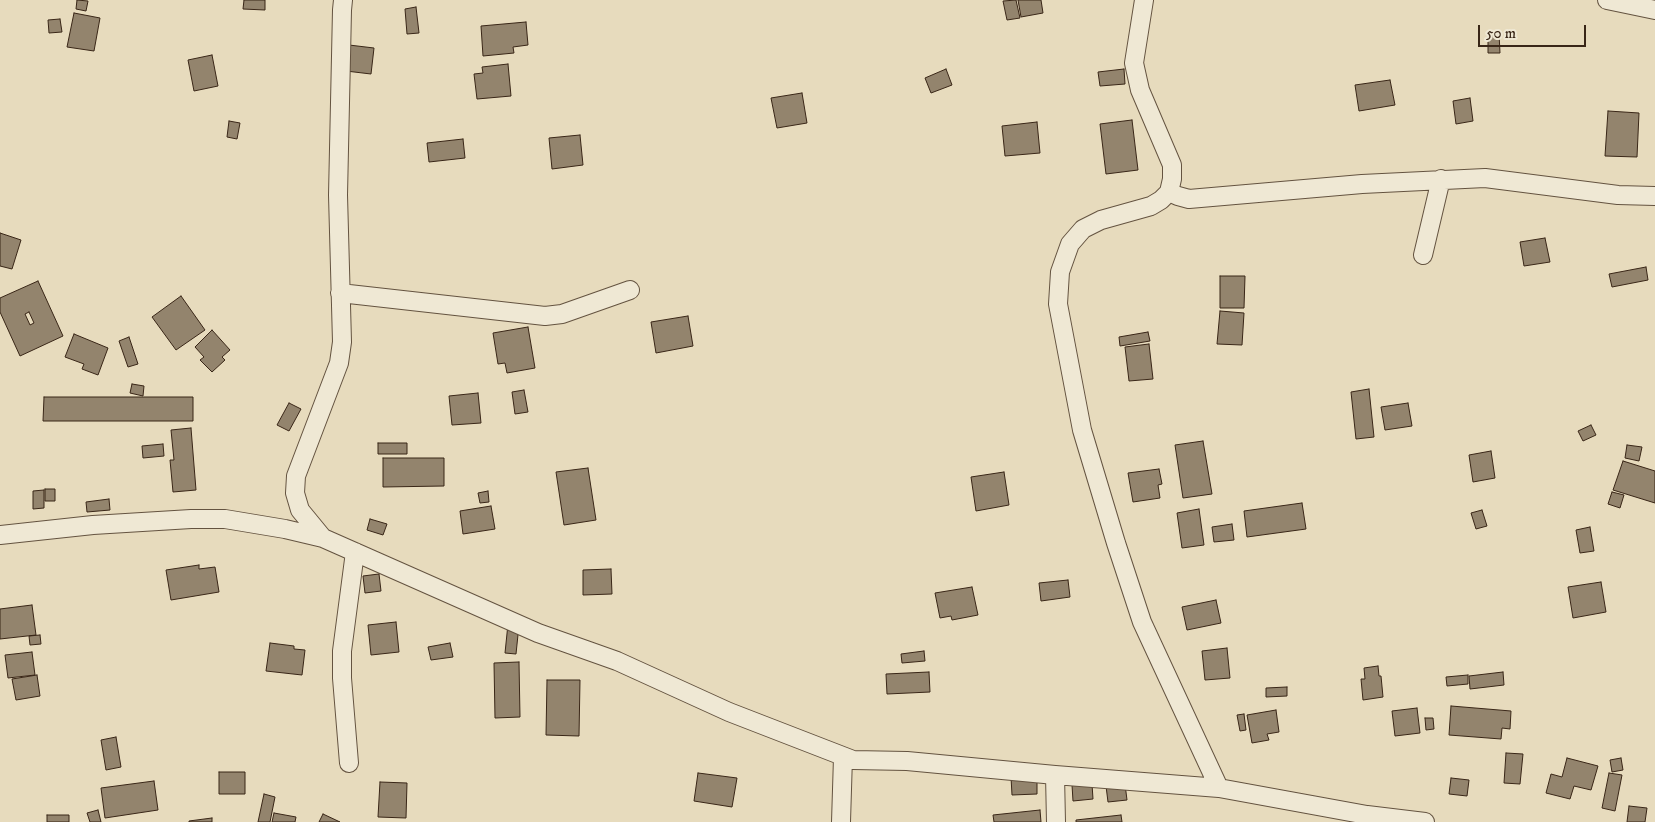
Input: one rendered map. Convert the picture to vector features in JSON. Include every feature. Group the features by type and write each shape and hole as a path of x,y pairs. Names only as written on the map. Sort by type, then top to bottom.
{"street":[{"path":"323,538 300,510 295,493 296,476 339,363 342,342 338,195 343,0"},
{"path":"1144,0 1134,62 1140,90 1172,165 1172,179 1168,192 1161,200 1151,206 1101,220 1083,229 1070,244 1060,272 1058,304 1082,430 1136,605 1164,672 1218,788"},
{"path":"1607,0 1655,10"},
{"path":"1168,192 1189,198 1362,184 1485,178 1618,195 1655,196"},
{"path":"1423,256 1441,179"},
{"path":"340,293 545,316 562,314 630,290"},
{"path":"0,535 111,524 191,519 225,519 285,529 323,538 538,633 617,661 729,712 852,760 907,761 1218,788 1367,815 1426,822"},
{"path":"349,763 342,678 342,651 356,552"},
{"path":"841,822 843,757"},
{"path":"1055,775 1056,822"}],"building":[{"path":"77,0 88,1 86,11 76,9"},
{"path":"244,0 265,0 265,10 243,9"},
{"path":"1016,0 1020,18 1007,20 1003,1"},
{"path":"1018,0 1041,0 1043,13 1021,17"},
{"path":"416,7 419,33 407,34 405,9"},
{"path":"74,13 100,18 94,51 67,47"},
{"path":"60,19 62,32 49,33 48,20"},
{"path":"526,22 528,45 513,47 514,53 483,56 481,26"},
{"path":"1488,33 1499,33 1500,53 1488,53"},
{"path":"349,45 374,48 371,74 346,71"},
{"path":"212,55 218,86 194,91 188,60"},
{"path":"508,64 511,96 477,99 474,74 483,73 482,67"},
{"path":"946,69 952,85 931,93 925,78"},
{"path":"1124,69 1125,84 1100,86 1098,72"},
{"path":"1390,80 1395,105 1359,111 1355,85"},
{"path":"802,93 807,123 777,128 771,98"},
{"path":"1470,98 1473,121 1456,124 1453,101"},
{"path":"1608,111 1639,113 1637,157 1605,156"},
{"path":"1132,120 1138,170 1106,174 1100,124"},
{"path":"229,121 240,123 237,139 227,137"},
{"path":"1037,122 1040,153 1005,156 1002,126"},
{"path":"580,135 583,165 552,169 549,138"},
{"path":"463,139 465,158 429,162 427,143"},
{"path":"0,233 21,240 12,269 0,266"},
{"path":"1545,238 1550,262 1524,266 1520,242"},
{"path":"1646,267 1648,280 1612,287 1609,274"},
{"path":"1220,276 1245,276 1244,308 1220,308"},
{"path":"38,281 63,336 20,356 0,312 0,298","holes":["29,312 34,323 30,325 25,314"]},
{"path":"181,296 205,330 176,350 152,317"},
{"path":"1220,311 1244,313 1242,345 1217,344"},
{"path":"688,316 693,346 656,353 651,322"},
{"path":"528,327 535,368 507,373 505,363 498,364 493,333"},
{"path":"212,330 230,350 222,357 225,360 212,372 200,360 204,357 195,347"},
{"path":"1148,332 1150,341 1120,346 1119,337"},
{"path":"74,334 108,348 98,375 82,369 84,364 65,357"},
{"path":"129,337 138,364 128,367 119,341"},
{"path":"1149,344 1153,379 1129,381 1125,347"},
{"path":"132,384 144,386 143,396 130,393"},
{"path":"1369,389 1374,437 1356,439 1351,392"},
{"path":"524,390 528,412 515,414 512,392"},
{"path":"478,393 481,423 452,425 449,396"},
{"path":"44,397 193,397 193,421 43,421"},
{"path":"289,403 301,409 289,431 277,425"},
{"path":"1408,403 1412,426 1385,430 1381,407"},
{"path":"1591,425 1596,435 1583,441 1578,431"},
{"path":"191,428 196,490 173,492 170,460 174,460 171,430"},
{"path":"1203,441 1212,494 1183,498 1175,445"},
{"path":"378,443 407,443 407,454 378,454"},
{"path":"163,444 164,456 143,458 142,446"},
{"path":"1627,445 1642,447 1639,461 1625,458"},
{"path":"1491,451 1495,478 1473,482 1469,455"},
{"path":"383,458 444,458 444,486 383,487"},
{"path":"1623,461 1655,471 1655,503 1613,490"},
{"path":"588,468 596,520 564,525 556,472"},
{"path":"1159,469 1162,484 1158,485 1160,498 1133,502 1128,473"},
{"path":"1004,472 1009,505 976,511 971,477"},
{"path":"45,489 55,489 55,501 45,501"},
{"path":"44,490 44,508 33,509 33,491"},
{"path":"488,491 489,502 480,503 478,493"},
{"path":"1612,492 1624,495 1620,508 1608,504"},
{"path":"109,499 110,510 87,512 86,502"},
{"path":"1302,503 1306,529 1247,537 1244,511"},
{"path":"491,506 495,529 463,534 460,511"},
{"path":"1199,509 1204,545 1182,548 1177,513"},
{"path":"1482,510 1487,526 1476,529 1471,513"},
{"path":"370,519 387,524 383,535 367,530"},
{"path":"1232,524 1234,540 1214,542 1212,527"},
{"path":"1590,527 1594,551 1580,553 1576,530"},
{"path":"199,565 199,569 215,567 219,592 171,600 166,570"},
{"path":"611,569 612,594 583,595 583,570"},
{"path":"379,574 381,591 365,593 363,576"},
{"path":"1068,580 1070,597 1041,601 1039,583"},
{"path":"1601,582 1606,612 1573,618 1568,587"},
{"path":"972,587 978,615 952,620 951,616 940,618 935,593"},
{"path":"1216,600 1221,623 1187,630 1182,607"},
{"path":"32,605 36,635 0,639 0,609"},
{"path":"396,622 399,652 371,655 368,625"},
{"path":"508,624 519,625 516,654 505,653"},
{"path":"40,635 41,644 30,645 29,636"},
{"path":"270,643 294,646 294,649 305,650 302,675 266,671"},
{"path":"450,643 453,657 431,660 428,647"},
{"path":"1227,648 1230,678 1205,680 1202,651"},
{"path":"924,651 925,661 902,663 901,654"},
{"path":"32,652 35,675 8,678 5,655"},
{"path":"519,662 520,717 495,718 494,663"},
{"path":"1378,666 1383,697 1363,700 1361,679 1365,679 1364,668"},
{"path":"929,672 930,692 887,694 886,674"},
{"path":"1503,672 1504,685 1470,689 1469,676"},
{"path":"37,675 40,696 16,700 12,679"},
{"path":"1468,675 1468,684 1447,686 1446,677"},
{"path":"547,680 580,680 579,736 546,735"},
{"path":"1287,687 1287,696 1266,697 1266,688"},
{"path":"1451,706 1511,711 1510,729 1502,728 1501,739 1449,735"},
{"path":"1417,708 1420,733 1395,736 1392,711"},
{"path":"1276,710 1279,732 1267,734 1269,740 1252,743 1247,715"},
{"path":"1244,714 1246,730 1240,731 1237,715"},
{"path":"1425,718 1433,718 1434,729 1426,730"},
{"path":"116,737 121,767 106,770 101,740"},
{"path":"1506,753 1523,754 1520,784 1504,783"},
{"path":"1567,758 1598,766 1591,790 1574,786 1570,799 1546,793 1551,774 1562,777"},
{"path":"1621,758 1623,770 1612,772 1610,760"},
{"path":"219,772 245,772 245,794 219,794"},
{"path":"698,773 737,778 732,807 694,801"},
{"path":"1609,773 1622,775 1615,811 1602,808"},
{"path":"1011,777 1037,777 1037,794 1012,795"},
{"path":"1451,778 1469,780 1467,796 1449,794"},
{"path":"154,781 158,810 105,818 101,788"},
{"path":"380,782 407,783 406,818 378,817"},
{"path":"1092,784 1093,799 1073,801 1072,785"},
{"path":"1125,784 1127,800 1108,802 1106,786"},
{"path":"264,794 275,797 270,822 258,822"},
{"path":"1629,806 1647,808 1645,822 1627,822"},
{"path":"98,810 101,822 90,822 87,813"},
{"path":"1040,810 1041,822 994,822 993,815"},
{"path":"274,813 296,817 295,822 272,822"},
{"path":"323,814 340,822 319,822"},
{"path":"47,815 69,815 69,822 47,822"},
{"path":"1121,815 1122,822 1076,822 1076,820"},
{"path":"212,818 212,822 189,822 189,821"}]}
